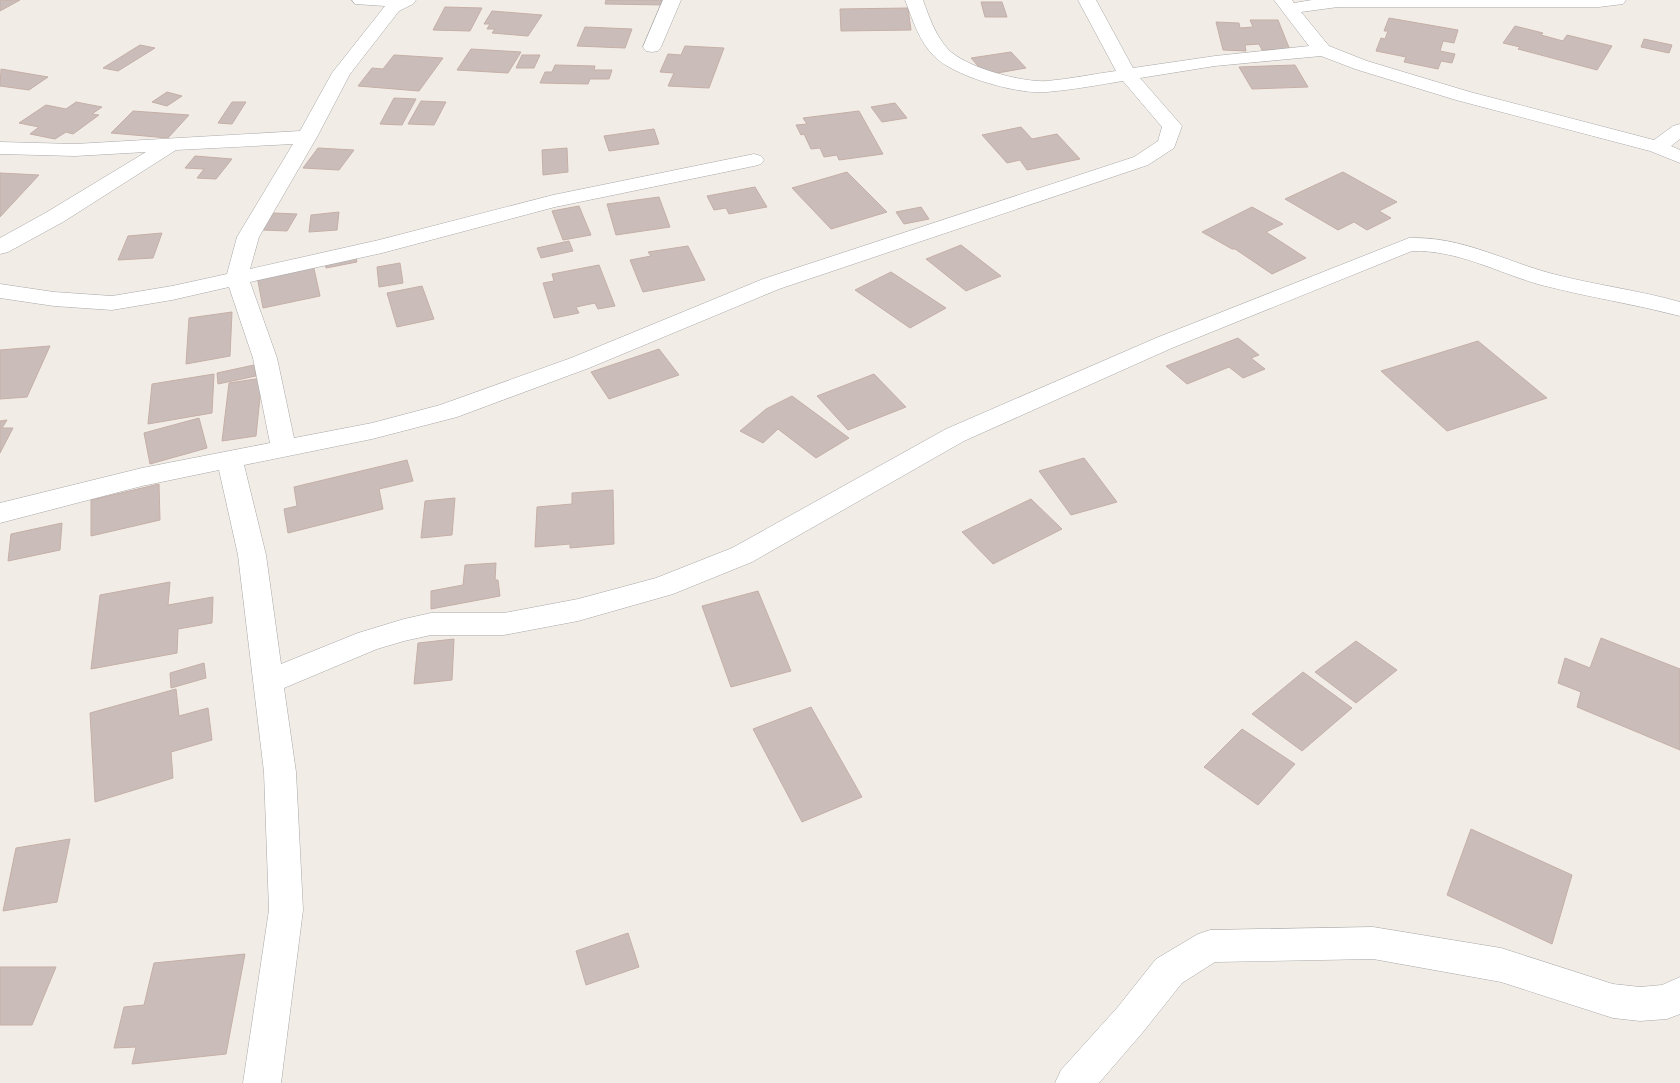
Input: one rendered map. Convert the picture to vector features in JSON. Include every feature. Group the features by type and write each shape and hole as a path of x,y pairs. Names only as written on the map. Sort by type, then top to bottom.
{"street":[{"path":"361,0 405,1"},
{"path":"652,47 672,0"},
{"path":"914,0 927,34 942,54 965,68 995,80 1045,87 1215,61 1323,50"},
{"path":"0,513 142,477 284,450 372,431 448,411 580,363 771,284 1141,161 1167,144 1172,126 1127,74 1087,0"},
{"path":"1287,5 1305,6 1338,2 1599,2 1617,0"},
{"path":"284,450 265,358 237,277 248,237 307,137 341,73 393,7 405,1"},
{"path":"1287,5 1310,38 1323,50 1360,65 1463,96 1657,147 1680,157"},
{"path":"1657,147 1680,130"},
{"path":"0,148 75,150 307,137"},
{"path":"0,247 55,217 170,146"},
{"path":"0,291 54,299 112,303 172,293 382,246 553,201 754,160"},
{"path":"270,681 360,644 404,630 431,624 504,624 578,610 663,587 742,554 955,434 1164,343 1409,245 1425,243 1445,245 1547,279 1650,300 1680,309"},
{"path":"230,460 252,555 270,681 280,772 286,910 262,1083"},
{"path":"1074,1083 1130,1020 1168,971 1210,946 1373,943 1501,965 1613,1001 1640,1004 1667,1002 1680,994"}],"building":[{"path":"0,0 20,0 0,11"},
{"path":"606,0 666,0 665,5 605,4"},
{"path":"981,2 1002,2 1007,17 985,17"},
{"path":"445,7 482,8 470,31 433,30"},
{"path":"908,8 911,30 841,31 840,9"},
{"path":"492,11 542,15 528,36 492,33 495,29 487,29 490,24 484,24"},
{"path":"1389,18 1458,30 1454,43 1443,41 1440,51 1455,54 1452,63 1441,61 1438,69 1404,62 1406,57 1376,51 1381,38 1385,39 1388,31 1384,31"},
{"path":"1250,20 1278,20 1290,50 1262,50 1259,44 1245,45 1246,51 1223,50 1216,22 1239,23 1240,28 1253,27"},
{"path":"1515,26 1543,33 1541,35 1563,41 1567,35 1612,46 1597,70 1518,49 1520,47 1503,43"},
{"path":"585,27 632,29 625,48 577,46"},
{"path":"1644,39 1672,45 1669,53 1641,47"},
{"path":"140,45 155,48 118,71 103,68"},
{"path":"685,46 724,48 709,88 668,86 674,73 660,72 668,54 681,55"},
{"path":"471,49 521,52 508,73 457,70"},
{"path":"1011,52 1026,68 986,75 971,58"},
{"path":"394,55 443,58 419,91 358,86 372,68 383,69"},
{"path":"522,55 540,55 534,68 516,68"},
{"path":"555,65 595,66 594,70 612,70 609,79 590,79 588,84 540,83 545,72 552,72"},
{"path":"1295,65 1308,87 1252,89 1239,67"},
{"path":"1,69 48,77 29,90 0,86"},
{"path":"167,92 182,96 167,106 152,102"},
{"path":"394,98 416,99 402,125 380,124"},
{"path":"421,101 446,102 434,125 408,124"},
{"path":"76,102 102,107 92,114 99,115 73,134 66,132 55,139 30,134 39,127 19,123 46,105 66,109"},
{"path":"232,102 246,102 232,124 218,123"},
{"path":"895,103 907,118 882,122 871,107"},
{"path":"133,111 189,115 168,138 111,133"},
{"path":"859,111 883,154 839,160 837,155 824,157 820,148 811,149 804,134 801,135 796,125 807,124 803,118"},
{"path":"1021,127 1032,139 1057,134 1080,159 1027,170 1020,160 1007,163 982,135"},
{"path":"654,129 659,144 609,151 604,136"},
{"path":"318,148 354,150 339,170 303,168"},
{"path":"567,148 568,172 543,175 542,150"},
{"path":"195,156 232,159 216,179 197,178 204,169 185,168"},
{"path":"847,172 887,212 831,229 792,188"},
{"path":"1343,172 1397,202 1379,211 1391,218 1367,230 1354,222 1338,230 1285,199"},
{"path":"0,173 39,175 0,217"},
{"path":"755,187 767,207 729,214 726,208 714,210 707,196"},
{"path":"659,197 670,227 616,235 607,204"},
{"path":"579,206 591,235 563,240 552,211"},
{"path":"921,207 929,219 904,224 896,212"},
{"path":"1252,207 1283,224 1266,232 1306,258 1272,274 1235,249 1202,232"},
{"path":"339,212 337,230 309,232 311,215"},
{"path":"274,213 297,214 287,231 262,230"},
{"path":"162,233 153,258 118,260 128,236"},
{"path":"569,241 573,251 541,258 537,248"},
{"path":"961,245 1001,276 966,291 926,259"},
{"path":"688,246 705,280 643,292 630,260 651,256 648,252"},
{"path":"355,253 357,262 326,268 324,260"},
{"path":"400,263 403,283 379,287 377,267"},
{"path":"313,264 320,296 263,308 257,276"},
{"path":"599,265 615,306 598,309 595,303 576,307 579,313 554,318 543,283 554,281 552,274"},
{"path":"891,272 946,308 910,328 855,290"},
{"path":"422,286 434,319 397,327 387,293"},
{"path":"232,312 230,356 186,364 189,318"},
{"path":"1238,338 1259,355 1251,358 1265,369 1243,378 1229,367 1187,384 1166,366"},
{"path":"1478,341 1547,398 1447,431 1381,371"},
{"path":"50,346 27,397 0,399 0,350"},
{"path":"659,349 679,375 609,399 591,372"},
{"path":"254,365 256,376 218,384 217,373"},
{"path":"214,374 212,413 148,424 152,384"},
{"path":"874,374 906,407 848,430 817,396"},
{"path":"262,378 256,436 222,441 229,383"},
{"path":"792,396 849,438 816,458 778,429 763,443 740,431 766,409"},
{"path":"199,418 207,448 150,464 144,433"},
{"path":"7,420 2,428 13,428 0,453 0,421"},
{"path":"1084,458 1117,502 1071,515 1039,471"},
{"path":"407,460 413,481 379,489 383,509 288,533 284,509 297,506 294,487"},
{"path":"159,484 160,520 91,536 91,500"},
{"path":"613,490 614,544 570,548 570,544 535,547 537,507 572,504 572,493"},
{"path":"455,498 452,535 421,538 425,501"},
{"path":"1031,499 1062,529 993,564 962,532"},
{"path":"62,523 60,550 8,561 11,534"},
{"path":"496,563 495,580 498,580 500,596 431,609 431,591 463,585 465,565"},
{"path":"170,582 168,605 213,597 212,623 178,629 177,653 91,669 100,595"},
{"path":"758,591 791,671 731,687 702,606"},
{"path":"1601,638 1680,669 1680,750 1577,707 1581,692 1558,683 1565,658 1590,668"},
{"path":"454,639 452,680 414,684 418,643"},
{"path":"1356,641 1397,670 1356,703 1315,672"},
{"path":"204,663 206,678 171,688 170,673"},
{"path":"1303,672 1352,708 1302,751 1252,714"},
{"path":"176,689 179,716 208,708 212,740 171,752 173,778 95,802 90,713"},
{"path":"811,707 862,797 802,822 753,729"},
{"path":"1242,729 1295,764 1258,805 1204,767"},
{"path":"1471,829 1572,875 1552,944 1447,895"},
{"path":"70,839 57,902 3,911 16,848"},
{"path":"628,933 639,967 586,985 576,951"},
{"path":"245,954 226,1054 132,1064 136,1047 114,1048 124,1007 144,1005 154,963"},
{"path":"0,967 56,967 32,1025 0,1025"}]}
